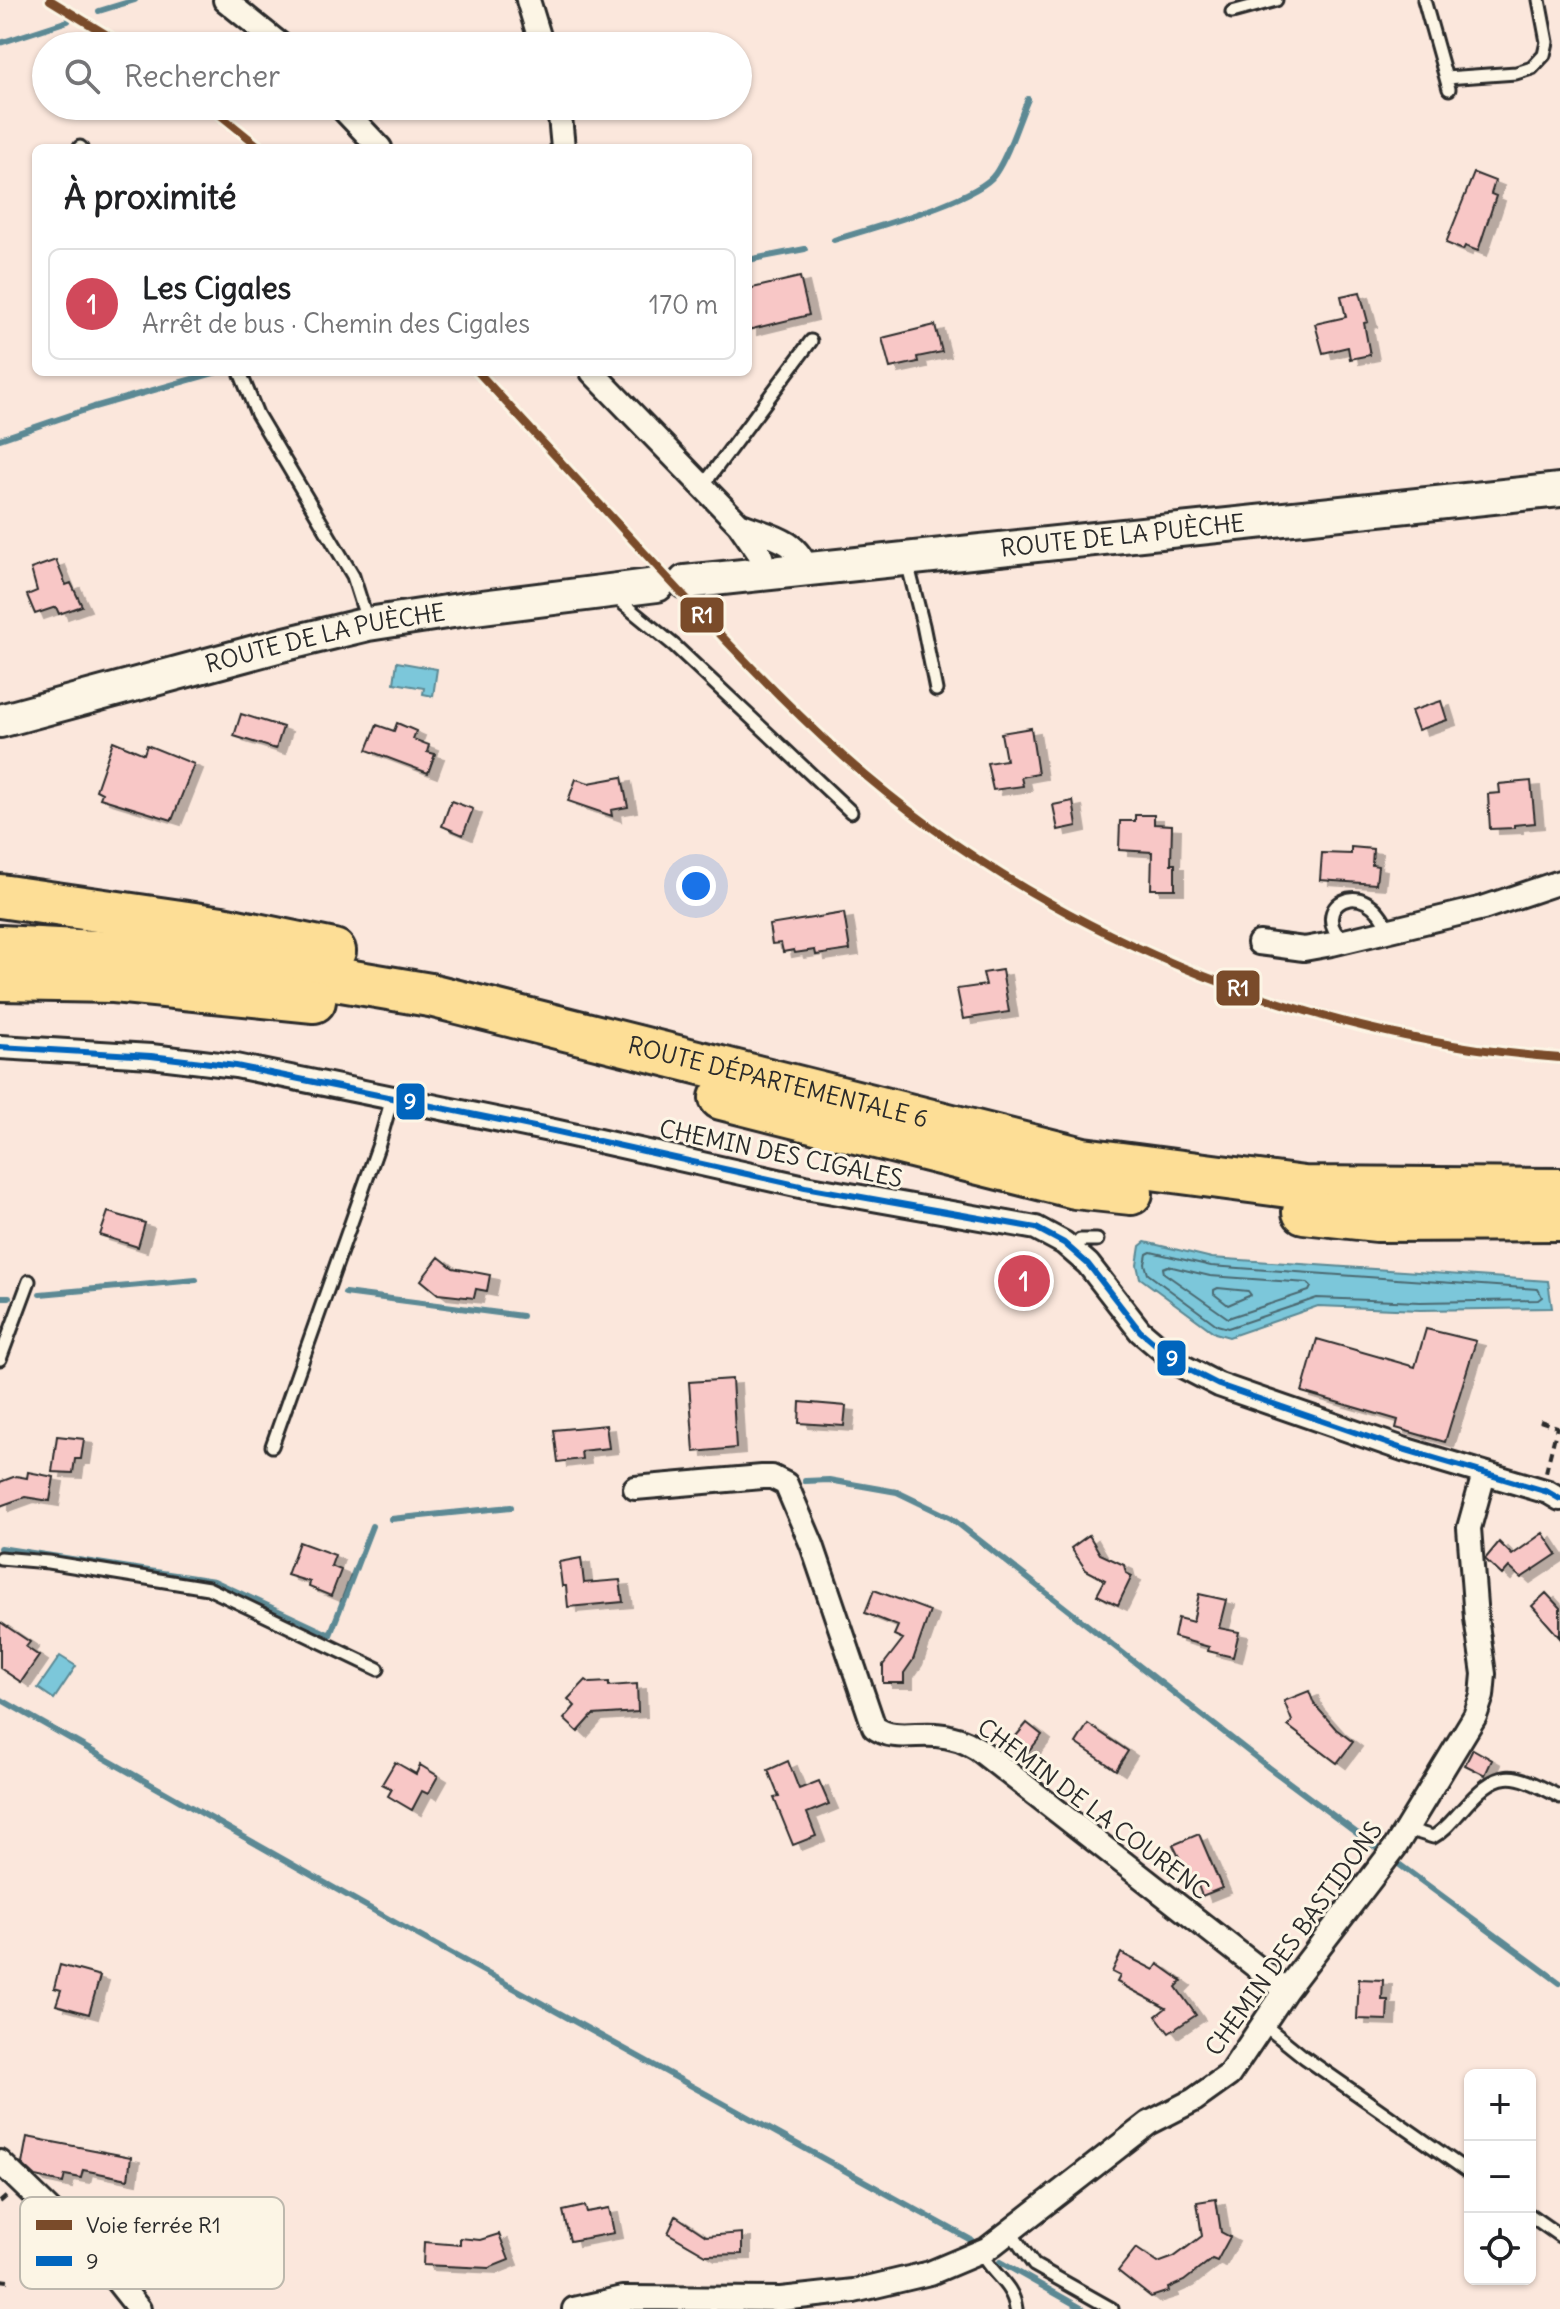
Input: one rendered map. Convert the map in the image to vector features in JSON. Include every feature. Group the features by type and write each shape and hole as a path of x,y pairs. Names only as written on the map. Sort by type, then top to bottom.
{"highway":[{"path":"0,896 222,928 332,950 482,991 670,1055"},
{"name":"ROUTE DÉPARTEMENTALE 6","path":"0,947 211,958 430,995 1083,1159 1304,1188 1560,1190"},
{"name":"ROUTE DÉPARTEMENTALE 6","path":"0,979 114,981 327,1002 1075,1187 1377,1220 1560,1219"},
{"path":"0,995 327,1002"}],"main road":[{"name":"ROUTE DE LA PUÈCHE","path":"0,721 368,624 608,591 1560,490"}],"street":[{"path":"225,0 265,32"},
{"path":"528,0 538,32"},
{"path":"353,120 376,144"},
{"path":"560,120 563,144"},
{"path":"596,376 739,524 761,556 767,575"},
{"path":"739,524 792,546 803,557 807,571"},
{"path":"1259,943 1304,949 1344,941 1483,908 1560,882"},
{"name":"CHEMIN DES CIGALES","path":"0,1047 151,1056 236,1066 554,1131 805,1187 1036,1228 1064,1243 1088,1264 1140,1331 1180,1365 1272,1406 1548,1492 1560,1499"},
{"name":"CHEMIN DES BASTIDONS","path":"574,2309 623,2298 781,2299 854,2291 930,2273 981,2252 1011,2233 1149,2123 1214,2088 1229,2075 1286,1990 1407,1829 1475,1716 1482,1696 1484,1674 1469,1528 1484,1474"},
{"name":"CHEMIN DE LA COURENC","path":"635,1488 762,1477 772,1477 786,1484 812,1545 874,1727 894,1736 963,1739 1286,1990"},
{"path":"0,2162 36,2197"},
{"path":"123,2289 139,2309"}],"lane":[{"path":"1232,12 1276,0"},
{"path":"1424,0 1447,84 1532,68 1544,55 1547,42 1539,0"},
{"path":"702,487 811,341"},
{"path":"242,376 257,414 353,576 368,624"},
{"path":"907,561 936,690"},
{"path":"608,591 675,646 851,812"},
{"path":"1344,941 1331,925 1332,914 1338,904 1346,900 1371,903 1378,909 1389,931"},
{"path":"272,1446 379,1144 392,1098"},
{"path":"1080,1240 1097,1240"},
{"path":"0,1359 29,1281"},
{"path":"0,1558 48,1562 208,1588 378,1669"},
{"path":"1407,1829 1433,1837 1443,1832 1479,1790 1510,1776 1525,1778 1560,1797"},
{"path":"1263,2024 1304,2057 1464,2169"},
{"path":"1536,2219 1560,2236"},
{"path":"1011,2233 1034,2265 1112,2309"},
{"path":"981,2252 989,2269 1009,2286 1016,2309"}],"path":[{"path":"1540,1421 1554,1425 1558,1430 1545,1478"},
{"path":"0,2280 8,2281"}],"water":[{"path":"397,662 437,669 433,696 423,694 424,688 394,683"},
{"path":"1145,1242 1212,1258 1548,1281 1552,1308 1420,1310 1318,1306 1229,1337 1215,1333 1140,1278 1137,1265 1140,1246"},
{"path":"60,1656 76,1666 54,1699 38,1688"}],"building":[{"path":"1474,173 1495,181 1491,194 1496,196 1478,251 1465,246 1463,250 1446,243"},
{"path":"800,277 809,315 752,329 752,288"},
{"path":"1360,292 1368,322 1364,323 1370,355 1350,359 1348,347 1323,353 1315,324 1346,317 1341,296"},
{"path":"935,325 942,352 917,357 918,362 890,368 882,338"},
{"path":"56,560 66,585 71,583 82,606 59,614 56,607 35,614 27,595 37,591 31,569"},
{"path":"1441,701 1447,720 1418,730 1411,711"},
{"path":"241,714 283,727 276,749 234,736"},
{"path":"397,723 416,731 413,739 429,745 427,752 435,754 428,773 367,750 377,725 394,731"},
{"path":"1031,728 1038,774 1021,777 1023,786 993,790 987,763 1006,760 1001,733"},
{"path":"113,741 144,754 147,745 194,764 172,820 100,798 102,793 96,790"},
{"path":"622,777 628,807 611,810 612,816 568,801 576,779 589,783"},
{"path":"1531,781 1535,823 1490,829 1488,794 1500,793 1499,784"},
{"path":"451,801 473,809 463,835 442,826"},
{"path":"1073,801 1077,826 1058,830 1053,805"},
{"path":"1135,815 1154,815 1154,824 1172,825 1171,864 1175,864 1175,889 1151,889 1152,852 1119,850 1120,821 1135,821"},
{"path":"1351,847 1373,849 1372,865 1378,866 1376,884 1320,880 1322,853 1351,854"},
{"path":"844,913 850,950 816,955 815,950 783,952 781,943 772,944 769,925"},
{"path":"1002,970 1009,1012 963,1019 957,989 986,985 983,973"},
{"path":"108,1212 145,1223 138,1247 100,1235"},
{"path":"439,1257 453,1268 490,1275 487,1291 476,1289 474,1298 438,1294 421,1280"},
{"path":"1426,1329 1476,1341 1445,1442 1396,1428 1398,1420 1302,1392 1317,1339 1415,1367"},
{"path":"732,1379 736,1448 694,1452 689,1382"},
{"path":"800,1402 846,1406 844,1426 799,1423"},
{"path":"606,1425 609,1448 581,1451 582,1459 558,1462 554,1430"},
{"path":"57,1436 84,1439 81,1459 75,1459 73,1473 52,1472"},
{"path":"28,1472 54,1477 50,1501 25,1497 0,1506 0,1482 16,1476 27,1478"},
{"path":"1543,1533 1557,1554 1521,1578 1509,1567 1502,1575 1485,1559 1499,1542 1512,1555"},
{"path":"1089,1535 1100,1554 1124,1565 1126,1573 1132,1576 1118,1605 1097,1595 1105,1580 1086,1570 1071,1548"},
{"path":"299,1542 335,1555 331,1566 341,1570 331,1596 309,1587 310,1582 287,1575"},
{"path":"581,1558 584,1583 620,1580 623,1602 568,1607 559,1562"},
{"path":"874,1590 930,1611 913,1660 904,1673 904,1683 883,1683 883,1665 903,1639 894,1635 898,1626 865,1613"},
{"path":"1546,1593 1560,1608 1560,1638 1532,1606"},
{"path":"1199,1594 1226,1600 1219,1628 1239,1632 1233,1657 1174,1637 1178,1618 1193,1622"},
{"path":"0,1622 30,1642 26,1647 39,1656 21,1682 0,1668"},
{"path":"586,1680 590,1683 609,1682 609,1686 637,1684 638,1712 593,1715 578,1732 564,1719 575,1706 568,1699"},
{"path":"1309,1691 1314,1704 1336,1729 1353,1742 1337,1763 1288,1726 1292,1721 1284,1701"},
{"path":"1027,1723 1042,1735 1026,1755 1011,1742"},
{"path":"1088,1724 1128,1751 1116,1770 1076,1743"},
{"path":"1473,1749 1492,1760 1485,1775 1465,1765"},
{"path":"788,1761 799,1789 819,1781 829,1804 807,1813 816,1836 793,1845 774,1798 779,1797 768,1770"},
{"path":"395,1762 416,1774 420,1765 438,1776 428,1794 422,1791 412,1810 388,1796 392,1789 382,1784"},
{"path":"1199,1834 1222,1888 1202,1896 1195,1877 1184,1881 1178,1865 1182,1863 1173,1845"},
{"path":"1121,1953 1154,1970 1158,1964 1182,1981 1176,1987 1196,2015 1169,2033 1156,2016 1166,2008 1117,1982 1120,1976 1112,1972"},
{"path":"60,1965 100,1976 89,2014 56,2005 61,1990 54,1988"},
{"path":"1359,1979 1383,1980 1382,2000 1388,2000 1387,2020 1357,2019"},
{"path":"27,2137 131,2157 128,2179 83,2170 81,2178 65,2175 63,2183 36,2177 22,2164"},
{"path":"1216,2199 1221,2232 1230,2237 1217,2261 1212,2259 1184,2281 1168,2288 1169,2291 1151,2297 1118,2271 1136,2248 1158,2263 1174,2257 1202,2236 1197,2202"},
{"path":"585,2206 587,2212 609,2208 614,2233 570,2241 563,2211"},
{"path":"676,2216 706,2236 742,2233 742,2254 706,2255 668,2233"},
{"path":"499,2234 509,2260 489,2268 423,2265 424,2242 460,2245 460,2238 480,2240"}],"waterway":[{"path":"99,11 135,0"},
{"path":"34,32 68,21"},
{"path":"0,43 32,33"},
{"path":"834,240 921,213 985,184 1005,157 1028,99"},
{"path":"752,259 805,249"},
{"path":"0,439 94,407 203,376"},
{"path":"40,1294 196,1280"},
{"path":"345,1293 522,1316"},
{"path":"0,1297 9,1297"},
{"path":"805,1481 829,1480 897,1492 951,1518 1267,1766 1378,1849"},
{"path":"391,1519 511,1507"},
{"path":"0,1548 214,1581 330,1635 372,1526"},
{"path":"0,1699 396,1923 971,2240"},
{"path":"1400,1865 1560,1983"},
{"path":"1000,2262 1083,2309"}],"rail line":[{"name":"R1","path":"50,0 102,32"},
{"name":"R1","path":"226,120 256,144"},
{"name":"R1","path":"482,376 706,620 797,713 844,757 921,819 1002,875 1088,923 1178,965 1270,1000 1365,1027 1462,1046 1560,1058"}],"transit line":[{"name":"9","path":"0,1047 151,1056 236,1066 554,1131 805,1187 1036,1228 1064,1243 1088,1264 1140,1331 1180,1365 1219,1385 1403,1449 1548,1492 1560,1499"}],"place":[{"name":"Les Cigales","path":"1024,1281"}]}
